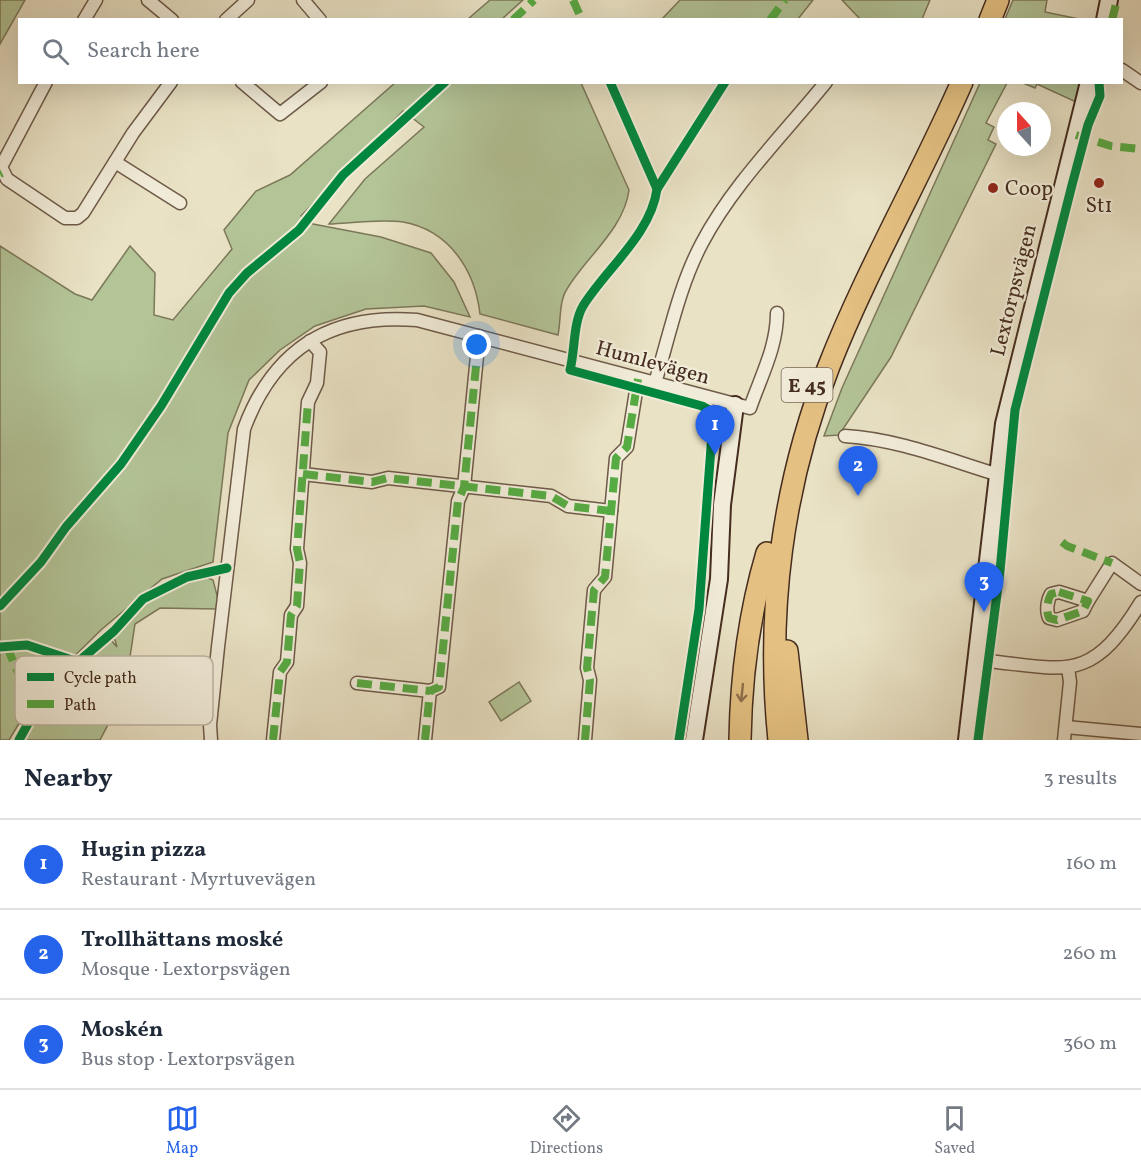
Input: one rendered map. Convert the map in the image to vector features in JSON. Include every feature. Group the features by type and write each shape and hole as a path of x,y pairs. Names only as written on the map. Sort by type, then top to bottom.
{"highway":[{"path":"976,18 983,0"},
{"path":"991,18 998,0"},
{"name":"E 45","path":"765,740 760,648 774,551 782,470 805,390 848,291 947,84"},
{"name":"E 45","path":"779,740 774,636 774,551 801,452 829,366 961,84"},
{"path":"740,740 741,703 750,624 774,551"},
{"path":"774,551 797,740"}],"street":[{"path":"85,18 96,0"},
{"path":"148,0 170,18"},
{"path":"228,18 248,0"},
{"path":"303,0 318,18"},
{"path":"1105,18 1109,0"},
{"path":"1123,71 1141,83"},
{"path":"45,84 1,167 7,179 65,218 77,218 83,213 115,162 170,84"},
{"path":"245,84 280,114 318,84"},
{"path":"655,383 688,275 700,245 737,190 824,84"},
{"name":"Lextorpsvägen","path":"967,740 1004,424 1088,84"},
{"path":"115,162 180,203"},
{"path":"694,740 718,590 722,505 735,405 750,408 771,355 777,328 777,313"},
{"name":"Humlevägen","path":"213,695 244,429 267,381 310,341 335,328 361,320 387,318 417,320 735,405"},
{"path":"357,683 430,691 439,687 458,501 464,487 479,336"},
{"path":"273,740 280,672 287,662 291,615 297,606 300,563 297,549 308,402 317,383 320,352 310,341"},
{"path":"585,740 590,680 587,668 594,590 605,577 616,458 627,447 638,379"},
{"path":"845,436 868,437 898,444 999,475"},
{"path":"303,474 372,482 388,478 551,496 568,506 611,511"},
{"path":"1088,601 1112,563 1141,584"},
{"path":"978,660 1039,667 1068,667 1100,655 1118,638 1141,602"},
{"path":"1064,740 1070,682 1068,667"},
{"path":"424,740 430,691"},
{"name":"Humlevägen","path":"210,725 211,740"},
{"path":"1066,727 1141,734"}],"green space":[{"path":"0,0 25,0 0,44"},
{"path":"490,0 523,0 503,18 469,18"},
{"path":"680,0 813,0 799,18 663,18"},
{"path":"842,0 930,0 922,18 859,18"},
{"path":"1013,0 1047,0 1045,12 1074,18 1005,18"},
{"path":"394,84 581,84 629,190 626,204 612,230 564,294 558,335 480,314 466,268 446,243 434,234 419,226 403,222 329,224 365,179 424,127 403,111 301,216 313,224 381,237 431,253 454,282 470,317 424,306 366,309 315,326 280,350 249,380 228,433 213,562 162,579 102,629 75,656 15,656 15,725 18,725 9,740 0,740 0,246 75,294 92,300 130,246 155,273 154,315 173,320 232,249 224,230 256,191 290,175"},
{"path":"980,84 1006,84 986,123 994,127 988,140 996,144 891,357 839,435 824,436 842,388"},
{"path":"1025,84 1037,84 1035,88"},
{"path":"1037,84 1081,84 1076,102"},
{"path":"200,575 213,580 218,599 216,609 160,608 135,624 130,656 91,656 110,639 117,647 115,640 111,638 133,613 159,591"},
{"path":"519,682 531,701 501,721 489,702"},
{"path":"33,725 108,725 100,740 25,740"}],"marked path":[{"path":"515,18 534,0"},
{"path":"573,0 581,18"},
{"path":"772,18 785,0"},
{"path":"1112,18 1117,0"},
{"path":"1076,135 1111,146 1141,149"},
{"path":"425,740 430,691 439,687 458,501 464,487 479,336"},
{"path":"585,740 590,680 587,668 594,590 605,577 616,458 627,447 638,379"},
{"path":"273,740 280,672 287,662 291,615 297,606 300,563 297,549 308,402"},
{"path":"303,474 372,482 388,478 551,496 568,506 611,511"},
{"path":"1062,542 1112,563"},
{"path":"1059,592 1088,601 1083,611 1057,620 1049,618 1047,609 1051,594 1059,592"},
{"path":"7,647 15,666"},
{"path":"357,683 430,691"}],"cycle path":[{"path":"0,606 41,562 66,527 121,464 161,406 229,293 247,273 299,230 343,175 443,84"},
{"path":"611,84 657,189"},
{"path":"679,740 699,609 713,420 709,410 702,406 570,370 577,320 583,306 637,236 653,205 657,189 724,84"},
{"path":"978,740 1000,571 1015,410 1088,125 1100,96 1099,84"},
{"path":"85,656 114,631 143,599 187,577 227,568"},
{"path":"0,647 27,645 60,656"},
{"path":"19,740 27,725"}],"place":[{"name":"St1","path":"1099,183"},
{"name":"Coop","path":"993,188"},
{"name":"Hugin pizza","path":"715,455"},
{"name":"Trollhättans moské","path":"858,496"},
{"name":"Moskén","path":"984,612"}]}
